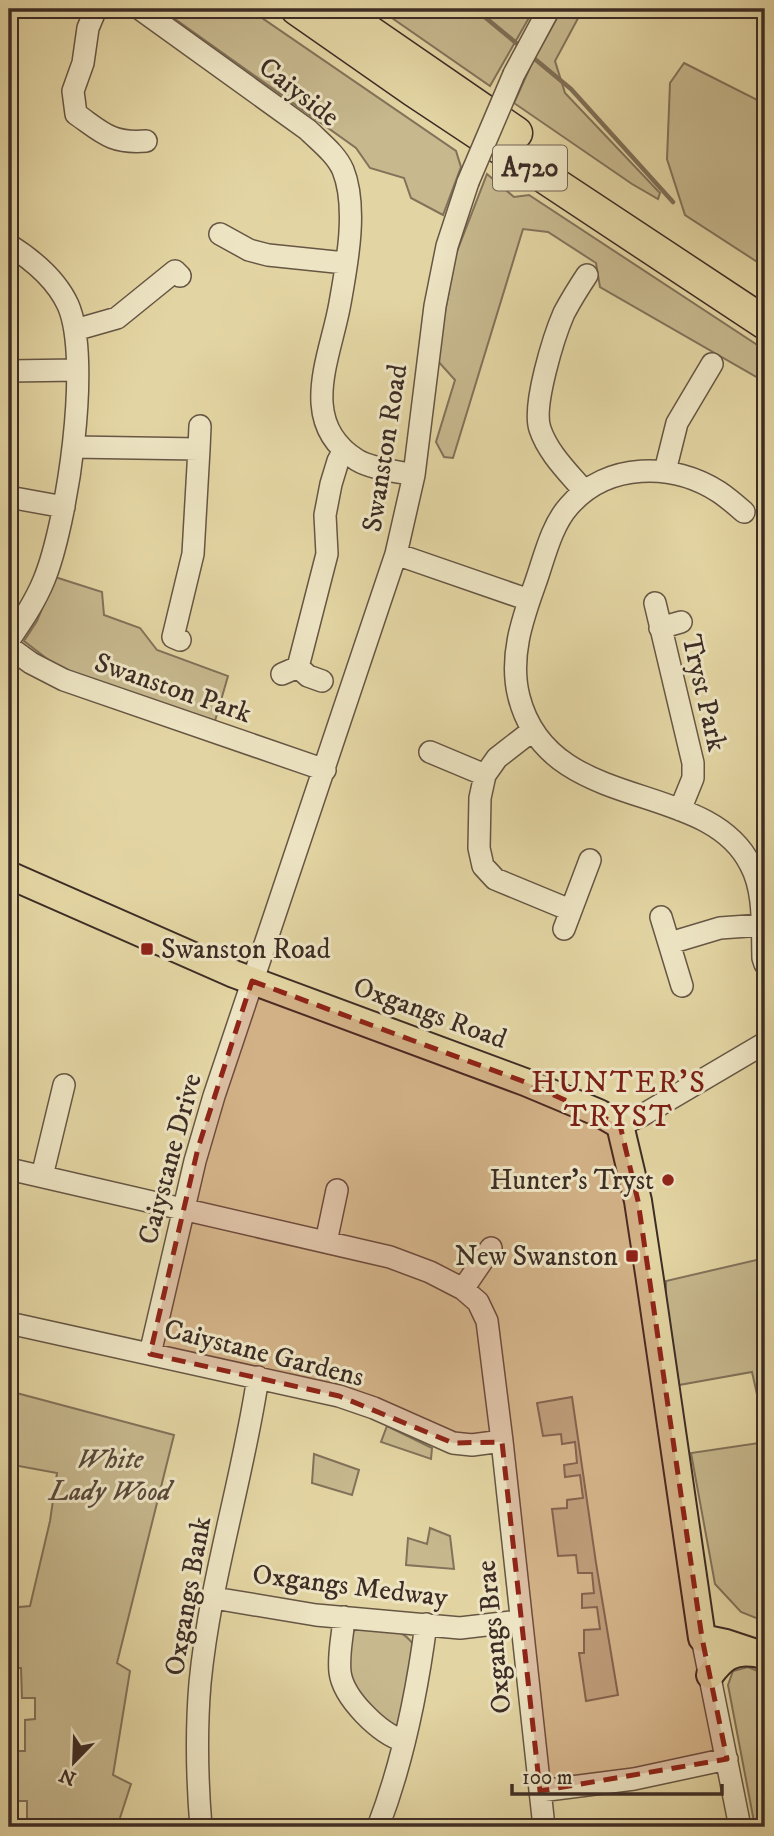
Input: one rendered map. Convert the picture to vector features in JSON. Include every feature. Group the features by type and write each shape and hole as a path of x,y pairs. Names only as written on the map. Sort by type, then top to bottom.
{"highway":[{"name":"A720","path":"298,9 488,140 765,323"},
{"name":"A720","path":"336,9 543,151 765,297"}],"main road":[{"name":"Oxgangs Road","path":"9,875 253,981 513,1077 596,1111 620,1125"},
{"path":"620,1125 642,1228 702,1638 762,1655"},
{"path":"694,1585 719,1623 762,1655"},
{"path":"710,1675 729,1655 741,1651 762,1655"}],"street":[{"path":"96,9 88,27 83,63 73,92 76,114 111,139 129,143 146,141"},
{"name":"Caiyside","path":"140,9 308,130 328,149 342,168 349,192 350,217 340,303 323,371 321,391 322,412 330,432 344,450"},
{"name":"Swanston Road","path":"253,981 396,554 414,475 435,306 447,246 468,182 513,74 549,9"},
{"path":"220,234 249,250 268,255 345,263"},
{"path":"9,245 41,268 68,305 75,330 77,370 73,447 56,546 31,608 9,640"},
{"path":"75,330 117,318 175,271 180,276"},
{"path":"584,491 547,445 539,426 538,407 564,313 585,288"},
{"path":"9,372 77,370"},
{"path":"665,471 677,423 712,376"},
{"path":"180,640 173,637 193,554 200,426"},
{"path":"73,447 199,449"},
{"path":"321,681 290,670 327,554 326,515 338,461 344,450 359,461 414,475"},
{"path":"744,512 721,486 665,471 639,471 608,478 584,491 567,507 554,530 519,631 514,667 519,699 533,730 554,755 581,774 716,826 742,848 752,866 759,891 765,964"},
{"path":"9,497 64,508"},
{"path":"396,554 529,600"},
{"name":"Tryst Park","path":"655,603 694,763 693,778 680,810"},
{"name":"Tryst Park","path":"660,628 681,622"},
{"name":"Swanston Park","path":"9,647 31,663 64,680 324,770"},
{"path":"533,730 505,751 485,775 480,798 479,823 479,848 483,866 495,879 567,920 590,860"},
{"path":"430,752 485,775"},
{"path":"661,917 682,986"},
{"path":"670,943 720,928 762,925"},
{"name":"Caiystane Drive","path":"150,1354 184,1208 214,1096 253,981"},
{"path":"620,1125 641,1116 765,1044"},
{"path":"42,1176 64,1085"},
{"path":"9,1169 184,1208 404,1262 463,1289 491,1248"},
{"path":"326,1242 337,1190"},
{"name":"Oxgangs Brae","path":"463,1289 478,1302 486,1321 502,1441 544,1827"},
{"name":"Caiystane Gardens","path":"9,1323 258,1377 357,1402 453,1443 472,1445 502,1441"},
{"name":"Oxgangs Bank","path":"201,1827 196,1769 200,1683 258,1377"},
{"name":"Oxgangs Medway","path":"214,1598 316,1615 472,1628 520,1620"},
{"path":"344,1617 340,1674 345,1687 379,1728 392,1738 404,1741"},
{"path":"378,1827 404,1741 416,1690 426,1624"},
{"path":"702,1638 740,1827"},
{"path":"540,1791 634,1779 727,1759"}],"highlighted area":[{"path":"252,981 525,1082 620,1125 638,1201 702,1638 727,1759 540,1791 502,1442 453,1443 339,1396 150,1354 198,1148"}],"green space":[{"path":"161,9 249,9 456,151 461,167 443,215 411,198 404,178 370,168 356,148"},
{"path":"379,9 534,9 490,86"},
{"path":"562,9 583,9 555,61 565,93 660,193 658,199 514,103 532,63"},
{"path":"684,63 765,104 765,267 685,215 667,159 670,83"},
{"path":"487,174 514,197 529,195 765,350 765,382 600,287 596,263 548,232 523,229 453,458 444,457 436,442 455,380 436,359 456,254"},
{"path":"55,577 102,592 104,615 140,628 157,650 228,676 215,721 59,668 24,641 37,621"},
{"path":"765,610 765,728 760,717 758,625"},
{"path":"765,1258 765,1430 752,1372 679,1385 666,1299 666,1281"},
{"name":"White Lady Wood","path":"9,1391 174,1435 117,1663 130,1671 113,1775 131,1784 117,1827 27,1827 27,1801 9,1801 9,1756 14,1756 14,1751 25,1751 25,1720 35,1719 35,1698 22,1698 21,1668 10,1668 9,1608 30,1606 50,1521 57,1473 13,1465 9,1457"},
{"path":"572,1397 618,1695 586,1701 579,1653 584,1653 584,1630 600,1629 597,1607 582,1608 582,1594 594,1593 592,1573 578,1573 576,1555 558,1556 552,1509 567,1508 567,1500 583,1498 580,1475 565,1477 564,1465 577,1463 575,1442 562,1444 561,1434 543,1436 537,1403"},
{"path":"387,1426 432,1448 431,1459 381,1442"},
{"path":"765,1442 765,1608 761,1620 741,1612 715,1584 691,1453"},
{"path":"314,1454 359,1470 352,1495 312,1483"},
{"path":"430,1528 450,1536 454,1569 406,1565 408,1538 427,1544"},
{"path":"359,1627 397,1631 414,1646 398,1726 386,1724 365,1708 347,1673 350,1634"},
{"path":"748,1667 765,1674 765,1827 755,1827 728,1685 733,1671"},
{"path":"529,1822 530,1827 465,1827 465,1824"}],"waterway":[{"path":"475,9 521,47"},
{"path":"530,55 571,89 673,202"}],"place":[{"name":"Swanston Road","path":"147,949"},
{"name":"Hunter's Tryst","path":"668,1180"},
{"name":"New Swanston","path":"632,1256"}],"district":[{"name":"HUNTER'S TRYST","path":"619,1100"}]}
